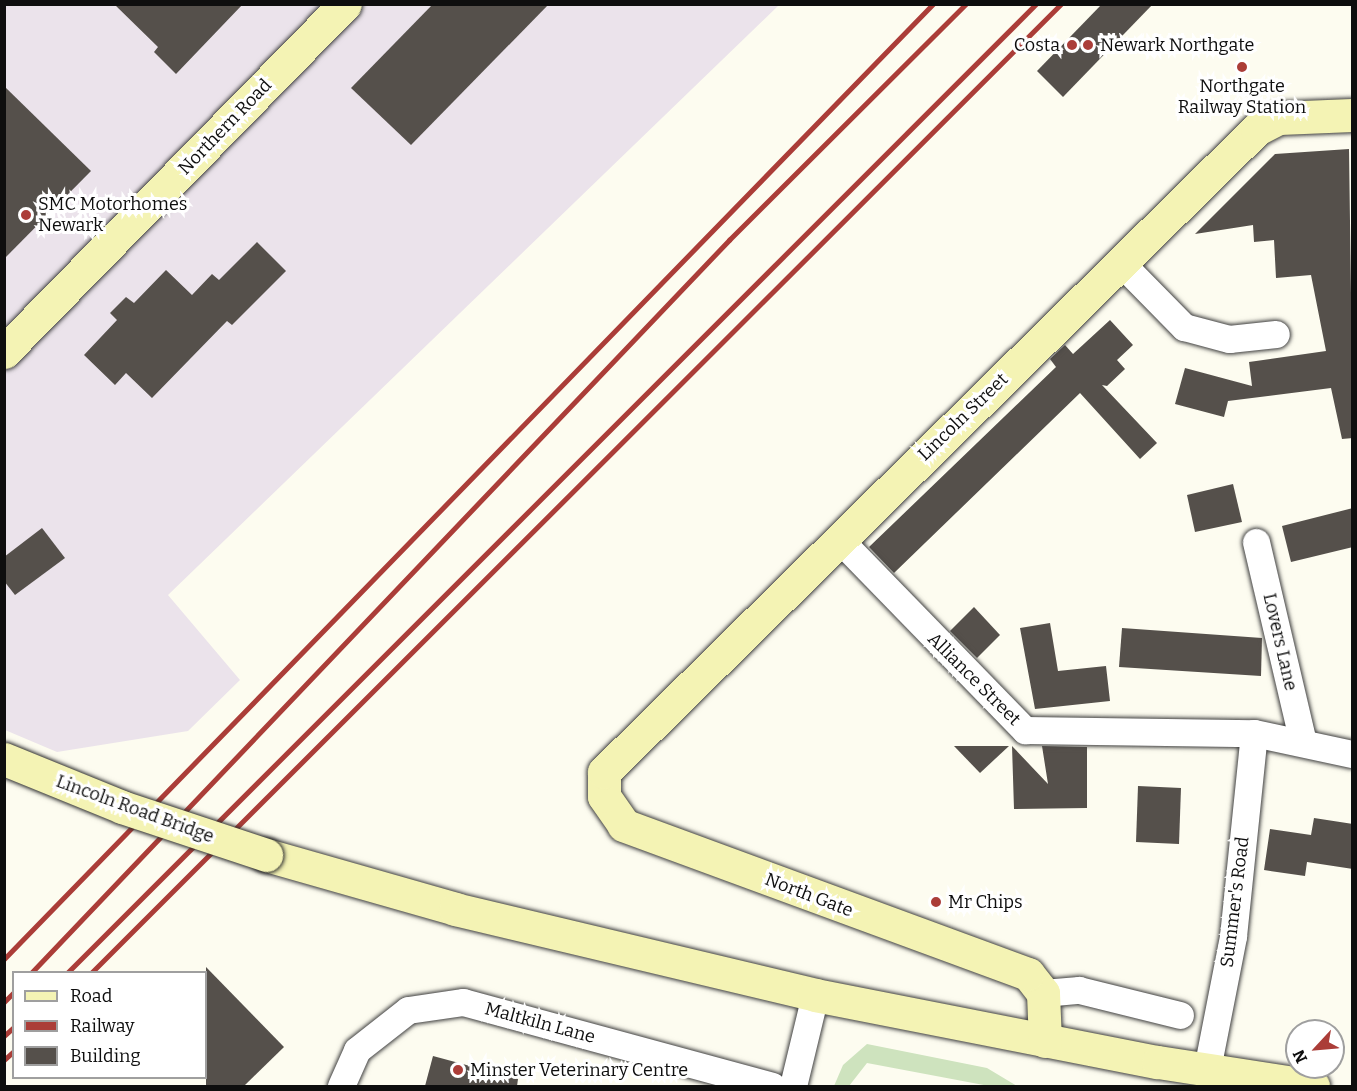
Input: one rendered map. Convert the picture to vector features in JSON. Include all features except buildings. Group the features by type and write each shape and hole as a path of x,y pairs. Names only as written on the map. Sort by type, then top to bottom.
{"street":[{"name":"Northern Road","path":"4,352 345,4"},
{"name":"Lincoln Street","path":"604,772 838,539 1257,129 1279,118 1350,114"},
{"path":"1121,263 1184,327 1229,339 1276,334"},
{"name":"Alliance Street","path":"838,539 1025,730 1254,733 1353,753"},
{"name":"Lovers Lane","path":"1254,556 1303,742"},
{"name":"Summer's Road","path":"1207,1069 1233,936 1254,733"},
{"name":"Lincoln Road Bridge","path":"4,759 122,807 266,855 455,909 815,995 1045,1041"},
{"name":"North Gate","path":"604,772 604,796 624,825 1028,974 1043,993"},
{"path":"1180,1015 1079,990 1043,993 1045,1041 1313,1086"},
{"path":"793,1086 815,995"},
{"name":"Maltkiln Lane","path":"341,1086 357,1050 408,1010 463,1002 772,1086"}],"shaded area":[{"path":"4,5 779,5 168,595 240,680 188,731 57,752 5,730"}],"green space":[{"path":"867,1044 987,1068 1017,1086 989,1086 867,1063 849,1086 834,1086 843,1065"}],"railway":[{"path":"4,959 933,4"},
{"path":"33,971 729,240 966,4"},
{"path":"69,971 1036,4"},
{"path":"93,971 1061,4"},
{"path":"4,1002 12,994"},
{"path":"4,1036 12,1029"},
{"path":"4,1060 12,1053"}],"place":[{"name":"Costa","path":"1072,45"},
{"name":"Newark Northgate","path":"1088,45"},
{"name":"Northgate Railway Station","path":"1242,67"},
{"name":"SMC Motorhomes Newark","path":"26,215"},
{"name":"Mr Chips","path":"936,902"},
{"name":"Minster Veterinary Centre","path":"458,1070"}]}
